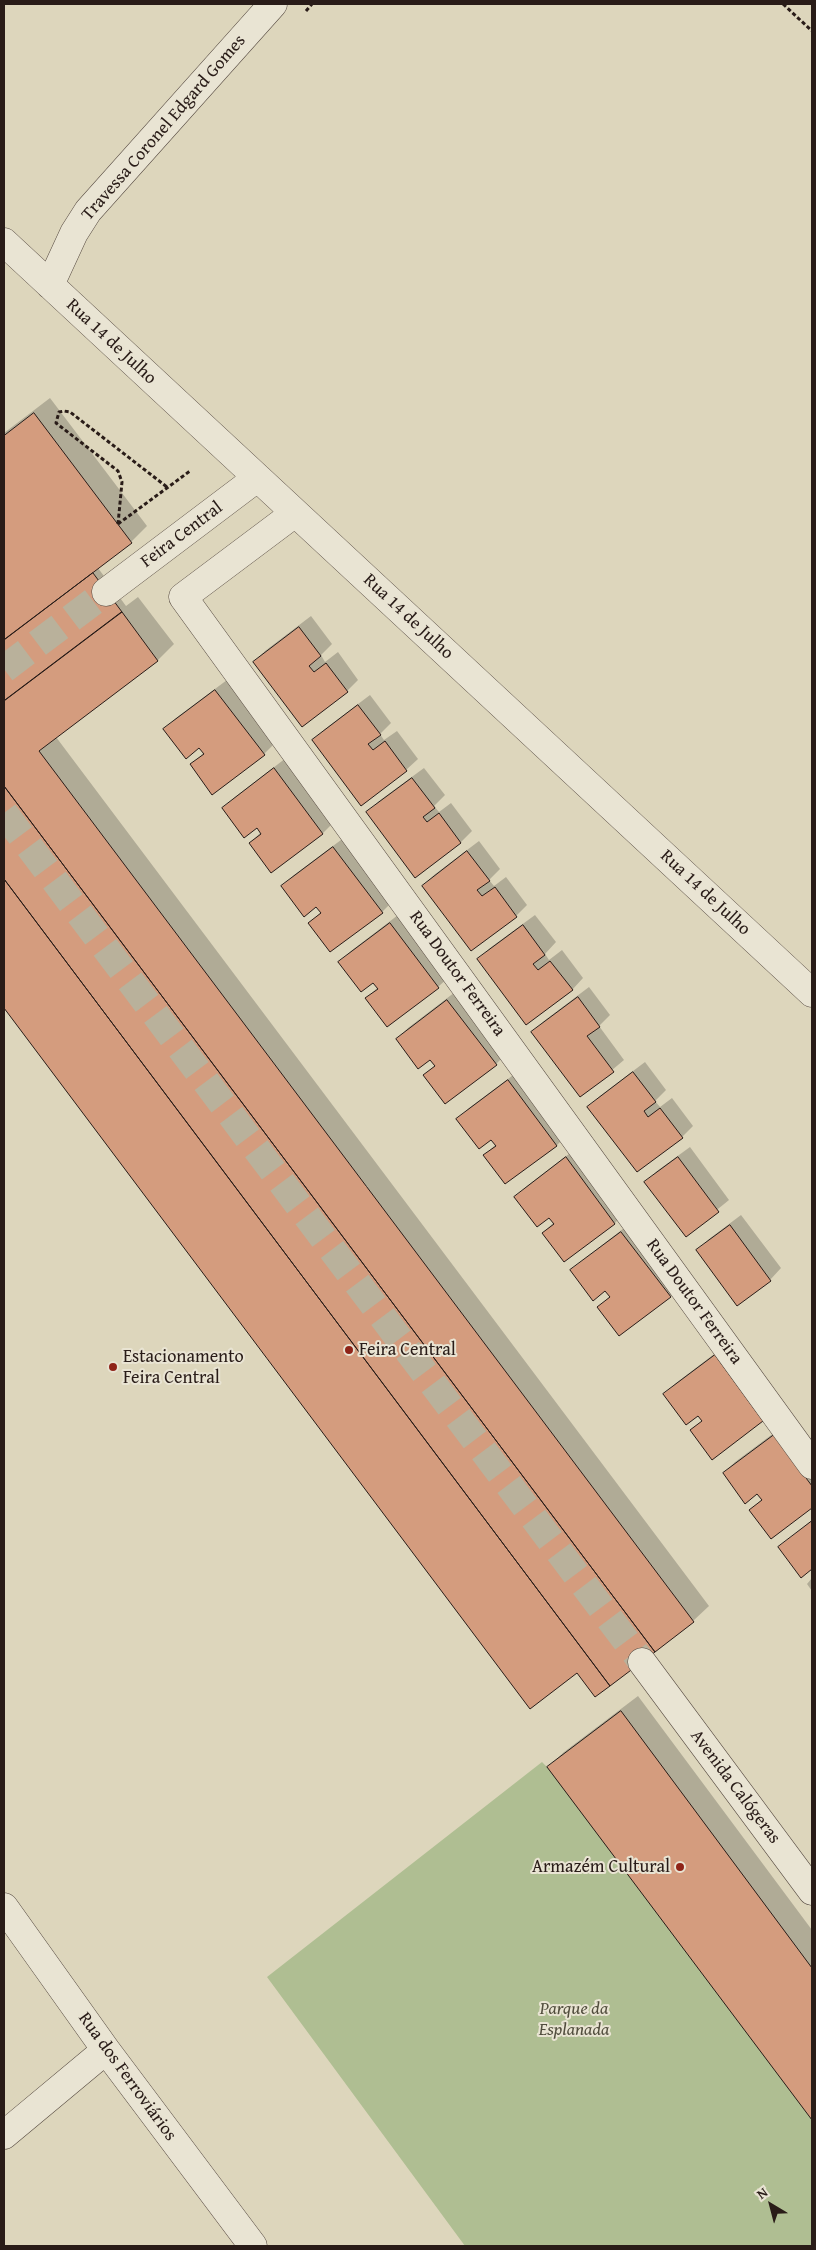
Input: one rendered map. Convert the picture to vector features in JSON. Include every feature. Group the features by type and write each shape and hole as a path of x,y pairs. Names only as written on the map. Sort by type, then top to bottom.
{"street":[{"name":"Travessa Coronel Edgard Gomes","path":"50,285 74,233 88,211 273,4"},
{"name":"Rua 14 de Julho","path":"4,242 812,993"},
{"name":"Feira Central","path":"106,592 258,478"},
{"name":"Rua Doutor Ferreira","path":"295,513 184,597 812,1465"},
{"name":"Avenida Calógeras","path":"642,1662 812,1891"},
{"name":"Rua dos Ferroviários","path":"4,1907 106,2050 253,2246"},
{"path":"4,2135 106,2050"}],"path":[{"path":"783,4 812,31"},
{"path":"167,487 70,412 59,412 56,423 118,471 122,482 118,524 190,471"}],"green space":[{"name":"Parque da Esplanada","path":"621,1711 812,1968 812,2246 465,2246 267,1977 542,1762 547,1767"}],"building":[{"path":"34,413 132,543 4,640 4,436"},
{"path":"93,573 122,612 4,701 4,640"},
{"path":"122,612 158,661 39,751 694,1622 655,1652 4,786 4,701"},
{"path":"299,627 321,656 309,666 314,672 326,663 348,692 302,727 253,662"},
{"path":"215,690 265,755 212,795 190,764 204,754 199,748 186,759 163,729"},
{"path":"358,705 381,735 368,744 373,750 385,741 407,771 361,806 312,740"},
{"path":"274,768 323,834 271,873 249,843 261,834 257,828 244,838 222,808"},
{"path":"412,778 435,808 423,817 427,822 439,813 461,843 415,878 366,812"},
{"path":"4,786 655,1652 610,1686 4,879"},
{"path":"333,847 383,913 330,952 308,923 321,913 316,907 304,917 281,886"},
{"path":"467,851 490,881 477,890 482,896 495,887 517,917 471,951 422,886"},
{"path":"4,879 610,1686 595,1697 577,1673 530,1709 4,1008"},
{"path":"390,923 439,988 387,1027 365,998 378,989 373,983 361,992 338,962"},
{"path":"523,925 545,955 533,964 538,970 550,961 573,990 526,1025 477,959"},
{"path":"578,997 600,1027 587,1036 614,1072 580,1097 531,1032"},
{"path":"447,1000 497,1065 445,1104 423,1075 435,1066 430,1060 418,1069 396,1039"},
{"path":"633,1072 656,1102 644,1111 648,1117 660,1108 683,1138 637,1172 587,1107"},
{"path":"508,1080 557,1146 505,1184 483,1155 496,1146 491,1140 479,1149 456,1119"},
{"path":"566,1157 615,1224 564,1262 542,1233 554,1224 549,1218 537,1227 514,1197"},
{"path":"678,1157 719,1212 686,1237 644,1182"},
{"path":"730,1225 771,1281 737,1306 696,1250"},
{"path":"621,1232 671,1297 619,1336 597,1307 610,1297 605,1291 593,1301 570,1270"},
{"path":"715,1355 763,1421 712,1460 690,1430 702,1421 698,1416 686,1425 663,1394"},
{"path":"774,1435 812,1486 812,1508 771,1539 749,1510 762,1500 757,1494 745,1504 723,1473"},
{"path":"812,1521 812,1569 801,1578 778,1547"},
{"name":"Armazém Cultural","path":"621,1711 812,1968 812,2120 547,1767"}],"tunnel":[{"path":"4,669 106,592"},
{"path":"4,813 642,1662"}],"place":[{"name":"Feira Central","path":"349,1350"},
{"name":"Estacionamento Feira Central","path":"113,1367"},
{"name":"Armazém Cultural","path":"680,1867"}]}
